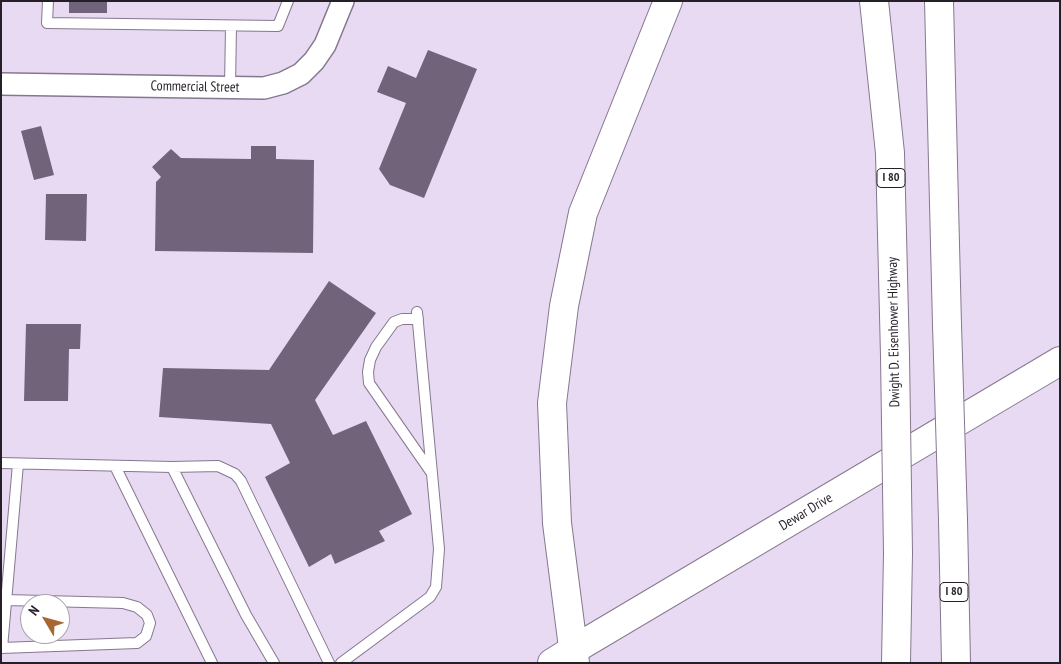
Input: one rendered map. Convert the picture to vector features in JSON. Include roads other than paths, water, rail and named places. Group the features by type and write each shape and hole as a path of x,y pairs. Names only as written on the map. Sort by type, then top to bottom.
{"main road":[{"path":"566,658 557,523 552,403 564,306 583,213 668,1"},
{"name":"Dwight D. Eisenhower Highway","path":"874,1 890,153 896,356 898,553 896,663"},
{"name":"I 80","path":"939,1 956,663"},
{"name":"Dewar Drive","path":"566,658 1060,361"}],"street":[{"name":"Commercial Street","path":"1,84 264,88 283,83 300,74 314,61 325,45 343,1"}],"lane":[{"path":"48,1 48,22 231,26 278,26 288,1"},
{"path":"230,88 231,26"},
{"path":"341,663 430,596 436,587 438,549 432,473 417,315 394,322 376,347 370,360 369,383 432,473"},
{"path":"1,463 172,467 218,466 235,474 241,481 330,663"},
{"path":"6,600 123,603 137,607 147,615 150,624 146,636 137,643 2,648 6,600 18,464"},
{"path":"115,466 212,663"},
{"path":"172,467 246,615 274,663"}]}
